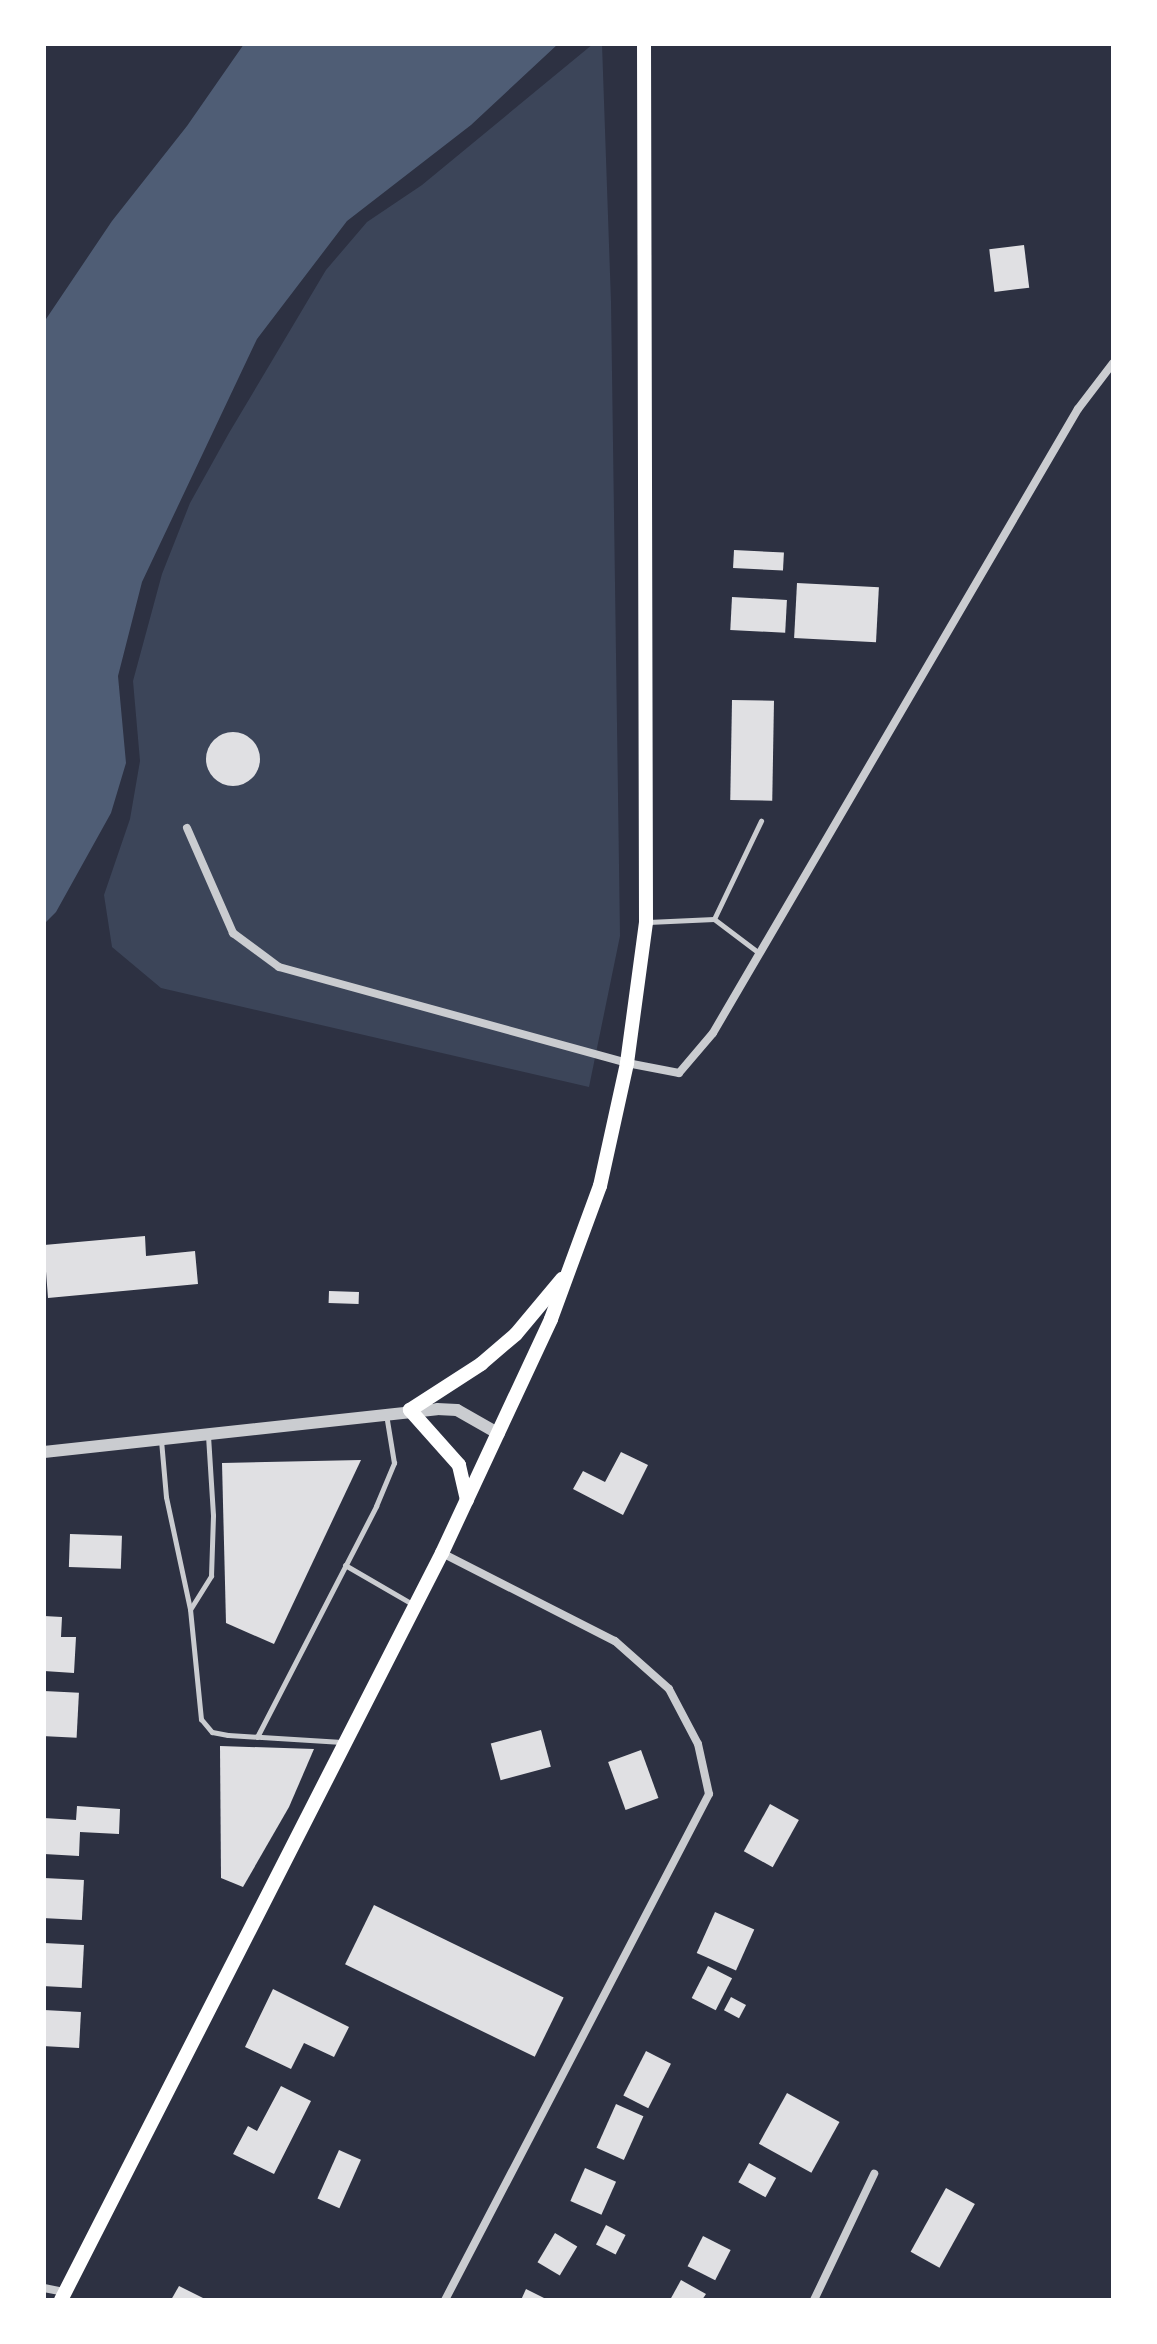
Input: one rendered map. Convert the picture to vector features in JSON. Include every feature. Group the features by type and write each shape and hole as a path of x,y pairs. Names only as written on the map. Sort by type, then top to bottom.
{"main road":[{"path":"62,2296 442,1553 551,1319 600,1186 627,1063 646,922 644,44"},
{"path":"467,1500 459,1465 410,1410 472,1371 516,1334 569,1270"}],"street":[{"path":"187,828 233,933 279,967 627,1063 679,1073 713,1033 1078,409 1113,363"},
{"path":"44,1452 410,1410 457,1410 499,1434"},
{"path":"442,1553 615,1641 669,1689 698,1744 709,1794 445,2300"},
{"path":"814,2300 874,2174"},
{"path":"44,2288 62,2296"}],"lane":[{"path":"714,919 761,821"},
{"path":"646,922 714,919 760,953"},
{"path":"257,1737 394,1463 386,1413"},
{"path":"190,1609 211,1576 213,1515 207,1433"},
{"path":"161,1439 166,1497 190,1609 201,1719 212,1732 345,1742"},
{"path":"345,1565 415,1605"}],"shaded area":[{"path":"244,44 558,44 471,125 347,221 257,339 142,582 118,676 126,763 111,813 56,912 44,924 44,322 112,221 187,126"},
{"path":"593,44 602,44 611,302 620,936 589,1087 161,988 112,947 104,895 130,819 140,761 133,681 162,574 190,503 229,433 326,270 367,222 422,185"}],"building":[{"path":"1024,245 1029,288 995,292 989,249"},
{"path":"734,550 784,553 783,571 733,568"},
{"path":"797,583 879,587 876,642 794,638"},
{"path":"732,597 787,600 785,633 730,630"},
{"path":"732,700 774,701 772,801 730,800"},
{"path":"233,732 252,740 260,759 252,778 233,786 214,778 206,759 214,740"},
{"path":"145,1236 146,1256 195,1251 198,1284 48,1298 44,1245"},
{"path":"329,1291 359,1292 359,1304 329,1303"},
{"path":"621,1452 648,1465 623,1515 573,1489 583,1471 605,1482"},
{"path":"361,1460 274,1644 226,1623 222,1463"},
{"path":"70,1534 122,1536 121,1569 69,1567"},
{"path":"44,1616 62,1617 61,1637 76,1637 74,1673 44,1671"},
{"path":"44,1691 79,1693 77,1738 44,1736"},
{"path":"541,1730 551,1767 501,1780 491,1743"},
{"path":"220,1746 314,1749 289,1807 243,1887 221,1878"},
{"path":"641,1750 658,1798 626,1810 608,1762"},
{"path":"770,1804 799,1820 773,1867 744,1851"},
{"path":"77,1806 120,1809 119,1834 80,1832 79,1856 44,1854 44,1818 76,1820"},
{"path":"44,1878 84,1880 82,1920 44,1918"},
{"path":"374,1905 564,1997 535,2057 345,1964"},
{"path":"715,1912 754,1929 736,1971 697,1953"},
{"path":"44,1943 84,1945 82,1988 44,1986"},
{"path":"708,1966 732,1978 716,2010 692,1998"},
{"path":"273,1989 349,2027 334,2057 304,2043 291,2069 245,2047"},
{"path":"731,1997 746,2005 739,2018 724,2010"},
{"path":"44,2010 81,2012 79,2048 44,2046"},
{"path":"646,2051 671,2064 648,2108 623,2096"},
{"path":"281,2086 311,2101 274,2174 233,2154 248,2126 257,2131"},
{"path":"787,2093 839,2122 811,2173 759,2144"},
{"path":"616,2104 643,2116 624,2160 596,2148"},
{"path":"339,2150 361,2160 339,2208 317,2198"},
{"path":"749,2163 776,2178 765,2197 738,2182"},
{"path":"585,2168 616,2182 601,2215 570,2201"},
{"path":"946,2188 975,2204 939,2268 911,2252"},
{"path":"606,2225 626,2235 616,2255 596,2245"},
{"path":"555,2233 577,2246 560,2276 537,2262"},
{"path":"703,2236 731,2250 715,2280 688,2266"},
{"path":"681,2280 706,2294 702,2300 670,2300"},
{"path":"179,2286 207,2300 171,2300"},
{"path":"526,2289 548,2300 521,2300"}]}
